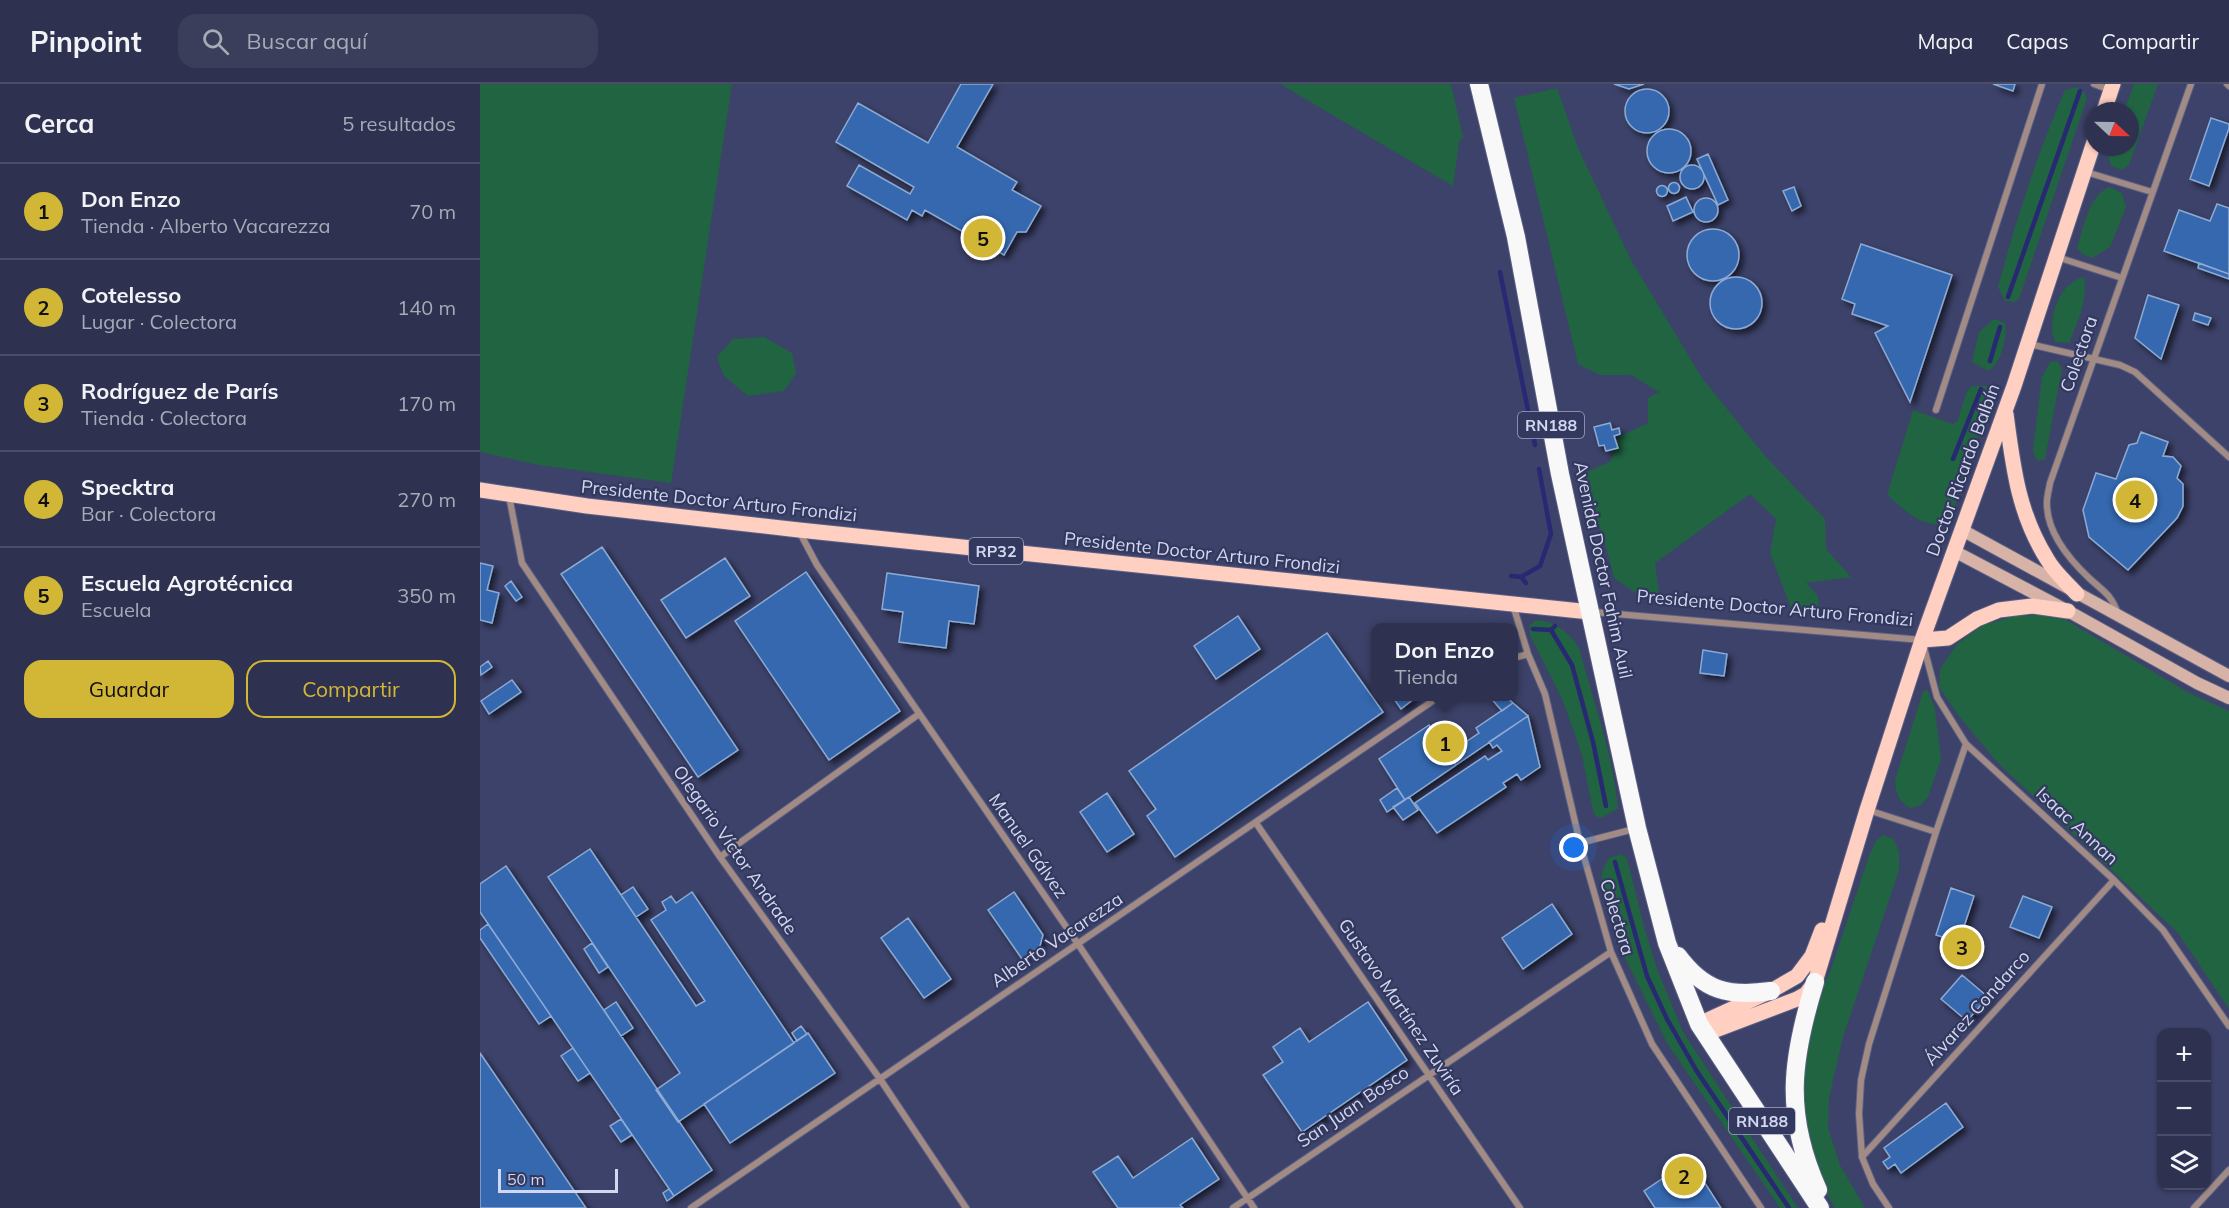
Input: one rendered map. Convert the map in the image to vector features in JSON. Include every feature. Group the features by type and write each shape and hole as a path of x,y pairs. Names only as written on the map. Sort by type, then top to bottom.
{"highway":[{"name":"Avenida Doctor Fahim Auil","path":"1479,84 1516,237 1560,474 1637,828 1667,943 1702,1029"},
{"path":"1667,943 1687,969 1706,984 1721,991 1752,994 1771,991"},
{"path":"1815,982 1798,1043 1794,1099 1804,1155 1826,1208"},
{"name":"RN188","path":"1702,1029 1820,1208"}],"main road":[{"path":"2107,102 2112,87"},
{"name":"Doctor Ricardo Balbín","path":"1815,982 1922,640 2005,411 2089,156"},
{"path":"2005,411 2017,490 2030,525 2047,560 2077,594"},
{"name":"Presidente Doctor Arturo Frondizi","path":"480,490 610,509 799,530 1590,612"},
{"path":"1962,530 2229,676"},
{"path":"1954,551 2197,683 2229,698"},
{"path":"1922,640 1948,638 1977,619 1999,610 2032,606 2068,611"},
{"name":"Doctor Ricardo Balbín","path":"1702,1029 1797,976 1812,956 1867,810"},
{"path":"1702,1029 1797,999 1806,994 1815,982"}],"street":[{"path":"1935,410 2042,84"},
{"path":"2094,84 2112,87"},
{"name":"Colectora","path":"2119,617 2113,598 2075,566 2060,544 2050,523 2046,506 2050,483 2191,84"},
{"path":"2084,171 2152,192"},
{"path":"2056,257 2122,278"},
{"path":"2028,344 2120,365 2135,372 2229,457"},
{"name":"Olegario Víctor Andrade","path":"509,495 522,563 720,857 880,1079 966,1208"},
{"name":"Manuel Gálvez","path":"799,530 817,566 1077,944 1254,1208"},
{"name":"Colectora","path":"1512,605 1518,623"},
{"name":"Presidente Doctor Arturo Frondizi","path":"1590,612 1922,640"},
{"name":"Colectora","path":"1518,623 1545,694 1580,843 1611,952 1652,1044 1761,1208"},
{"name":"Isaac Annan","path":"1922,640 1937,697 1966,744 2114,880 2163,930 2229,1026"},
{"path":"1518,657 1528,654"},
{"name":"Alberto Vacarezza","path":"691,1208 1433,701"},
{"path":"720,857 919,714"},
{"path":"1889,1208 1873,1184 1862,1157 1859,1114 1861,1080 1869,1044 1966,744"},
{"path":"1867,810 1936,832"},
{"name":"Gustavo Martínez Zuviría","path":"1256,822 1520,1208"},
{"path":"1580,843 1637,828"},
{"name":"Álvarez Condarco","path":"1862,1157 2114,880"},
{"name":"San Juan Bosco","path":"1233,1208 1611,952"},
{"path":"2194,1208 2229,1170"}],"green space":[{"path":"480,84 732,84 671,483 539,465 480,452"},
{"path":"1280,84 1451,84 1463,137 1459,142 1453,186"},
{"path":"2134,84 2158,84 2139,137 2139,102 2127,102"},
{"path":"2076,87 2084,91 2087,98 2019,299 2013,302 2005,301 1998,287 2012,237 2045,138 2065,90"},
{"path":"1557,88 1578,148 1631,260 1702,378 1766,457 1825,519 1826,549 1851,577 1806,583 1818,596 1819,613 1793,613 1770,553 1776,519 1750,494 1655,563 1660,598 1640,596 1614,578 1603,536 1587,494 1587,472 1611,461 1618,437 1648,423 1648,398 1659,392 1631,375 1600,375 1578,364 1514,98"},
{"path":"2108,156 2132,156 2129,165 2122,170 2111,166"},
{"path":"2109,187 2122,193 2126,207 2110,247 2092,258 2082,254 2077,248 2091,205 2102,191"},
{"path":"2084,277 2083,303 2069,343 2055,342 2052,323 2061,294 2075,280"},
{"path":"1994,319 2005,323 2006,329 2000,357 1993,368 1988,371 1972,362 1979,332"},
{"path":"764,337 792,353 796,373 784,391 748,396 724,376 717,357 733,339"},
{"path":"2057,361 2062,369 2045,459 2039,461 2033,450 2042,377 2050,362"},
{"path":"1972,386 1986,386 1992,397 1952,514 1943,524 1927,523 1912,516 1887,495 1913,410 1953,424 1957,422 1967,391"},
{"path":"2041,615 2066,620 2189,693 2229,711 2229,1009 2178,933 1997,762 1959,716 1939,687 1940,669 1957,644 1983,625 2015,616"},
{"path":"1536,620 1561,628 1579,648 1607,747 1618,808 1601,818 1593,811 1582,755 1563,701 1530,635 1530,625"},
{"path":"1927,689 1935,709 1941,759 1928,797 1921,805 1911,808 1898,797 1895,780 1923,692"},
{"path":"1883,835 1894,839 1899,852 1899,870 1843,1037 1829,1098 1828,1128 1840,1165 1865,1208 1835,1208 1826,1193 1806,1129 1802,1071 1816,1002 1831,969 1869,856 1876,841"},
{"path":"1622,854 1627,859 1657,969 1683,1032 1798,1208 1780,1208 1667,1043 1620,948 1601,881 1603,869 1609,858"}],"building":[{"path":"961,84 993,84 957,147 1017,182 1012,190 1041,206 1026,232 1017,232 1004,255 925,210 922,216 912,210 907,220 847,186 859,165 910,194 914,187 836,142 858,103 928,143"},
{"path":"1614,84 1644,84 1629,89"},
{"path":"1993,84 2015,84 2013,91"},
{"path":"1647,89 1656,90 1663,95 1668,102 1668,120 1663,127 1656,132 1647,133 1638,132 1631,127 1626,120 1625,111 1626,102 1631,95 1638,90"},
{"path":"2211,118 2229,124 2229,128 2209,186 2190,179"},
{"path":"1669,129 1685,135 1691,151 1685,167 1669,173 1653,167 1647,151 1653,135"},
{"path":"1708,154 1728,200 1718,205 1697,159"},
{"path":"1692,165 1697,166 1703,172 1703,182 1697,188 1692,189 1687,188 1681,182 1680,177 1681,172 1687,166"},
{"path":"1674,182 1680,188 1674,194 1668,188"},
{"path":"1662,185 1668,191 1662,197 1656,191"},
{"path":"1794,187 1801,206 1792,211 1783,191"},
{"path":"1686,197 1693,212 1673,221 1667,206"},
{"path":"1706,198 1711,199 1717,205 1717,215 1711,221 1706,222 1701,221 1695,215 1694,210 1695,205 1701,199"},
{"path":"2217,204 2229,208 2229,274 2164,251 2179,210 2210,221"},
{"path":"1708,229 1718,229 1732,236 1739,255 1732,274 1718,281 1708,281 1698,277 1691,270 1687,260 1687,250 1691,240 1698,233"},
{"path":"1861,244 1952,275 1910,402 1875,333 1888,326 1852,314 1855,304 1842,299"},
{"path":"2199,263 2229,274 2229,279 2198,268"},
{"path":"1731,277 1741,277 1755,284 1762,303 1755,322 1741,329 1731,329 1721,325 1714,318 1710,308 1710,298 1714,288 1721,281"},
{"path":"2148,295 2179,305 2161,359 2135,338"},
{"path":"2195,313 2211,318 2208,325 2193,320"},
{"path":"1610,423 1612,430 1619,428 1620,434 1614,436 1618,448 1606,451 1604,445 1599,446 1594,427"},
{"path":"2141,432 2168,442 2163,456 2173,457 2181,466 2177,478 2183,484 2183,506 2177,518 2128,570 2089,537 2083,510 2096,473 2116,479 2129,445 2137,443"},
{"path":"602,547 738,750 698,777 561,574"},
{"path":"725,558 750,596 686,638 661,600"},
{"path":"480,563 493,566 487,590 499,593 492,623 480,620"},
{"path":"806,572 900,711 829,760 735,621"},
{"path":"887,573 979,586 974,624 949,621 946,648 899,642 903,612 882,609"},
{"path":"511,581 522,597 516,601 505,586"},
{"path":"1238,616 1260,649 1216,679 1194,646"},
{"path":"1327,633 1371,695 1371,701 1375,701 1383,712 1175,857 1147,816 1156,809 1129,771"},
{"path":"1703,650 1727,654 1724,676 1700,673"},
{"path":"488,661 492,667 481,675 480,667"},
{"path":"512,680 521,692 489,714 481,701"},
{"path":"1395,701 1411,701 1401,709"},
{"path":"1493,701 1513,703 1502,711"},
{"path":"1513,703 1528,716 1456,765 1448,754 1479,733 1476,728"},
{"path":"1528,716 1540,767 1521,780 1517,774 1503,783 1506,787 1437,833 1415,803 1485,756 1488,760 1502,751 1497,745 1493,748 1489,742"},
{"path":"1429,725 1456,765 1405,800 1379,759"},
{"path":"1397,788 1405,800 1387,812 1380,800"},
{"path":"1107,793 1134,834 1107,852 1080,812"},
{"path":"1409,797 1418,810 1403,820 1393,807"},
{"path":"590,849 696,1006 705,1001 651,920 666,910 662,902 671,896 676,903 692,892 794,1043 678,1122 656,1090 680,1073 548,877"},
{"path":"506,866 712,1170 674,1196 480,912 480,884"},
{"path":"633,887 648,909 636,917 621,895"},
{"path":"1951,888 1974,896 1959,942 1936,935"},
{"path":"1014,892 1043,935 1040,946 1022,959 988,910"},
{"path":"2023,896 2052,907 2039,938 2010,927"},
{"path":"1552,904 1572,934 1523,969 1502,938"},
{"path":"908,918 951,979 924,998 881,938"},
{"path":"488,924 551,1016 539,1024 480,938 480,930"},
{"path":"592,943 608,967 599,973 584,949"},
{"path":"1962,975 1988,997 1967,1021 1941,999"},
{"path":"616,1002 633,1028 621,1036 604,1010"},
{"path":"1368,1002 1407,1060 1302,1132 1263,1075 1283,1062 1273,1047 1300,1028 1309,1042"},
{"path":"801,1026 807,1034 797,1041 792,1033"},
{"path":"808,1033 835,1073 730,1143 704,1104"},
{"path":"573,1048 590,1073 578,1081 561,1056"},
{"path":"480,1053 586,1208 480,1208"},
{"path":"1946,1103 1963,1127 1901,1173 1895,1164 1888,1169 1883,1162 1890,1157 1884,1148"},
{"path":"621,1119 632,1135 621,1142 610,1126"},
{"path":"1192,1138 1219,1179 1180,1205 1183,1208 1118,1208 1093,1172 1118,1156 1133,1178"},
{"path":"1690,1160 1721,1208 1655,1208 1644,1191"},
{"path":"669,1189 674,1196 667,1201 663,1193"}],"waterway":[{"path":"2008,297 2080,91"},
{"path":"1500,272 1535,445"},
{"path":"1990,361 2000,327"},
{"path":"1953,459 1981,389"},
{"path":"1521,577 1540,566 1551,534 1539,469"},
{"path":"1511,576 1521,577 1526,583"},
{"path":"1555,626 1551,630 1572,665 1593,742 1606,806"},
{"path":"1533,629 1551,630"},
{"path":"1615,862 1647,976 1667,1019 1696,1070 1789,1208"}],"place":[{"name":"Escuela Agrotécnica","path":"983,238"},
{"name":"Specktra","path":"2135,500"},
{"name":"Don Enzo","path":"1445,743"},
{"name":"Rodríguez de París","path":"1962,947"},
{"name":"Cotelesso","path":"1684,1176"}]}
